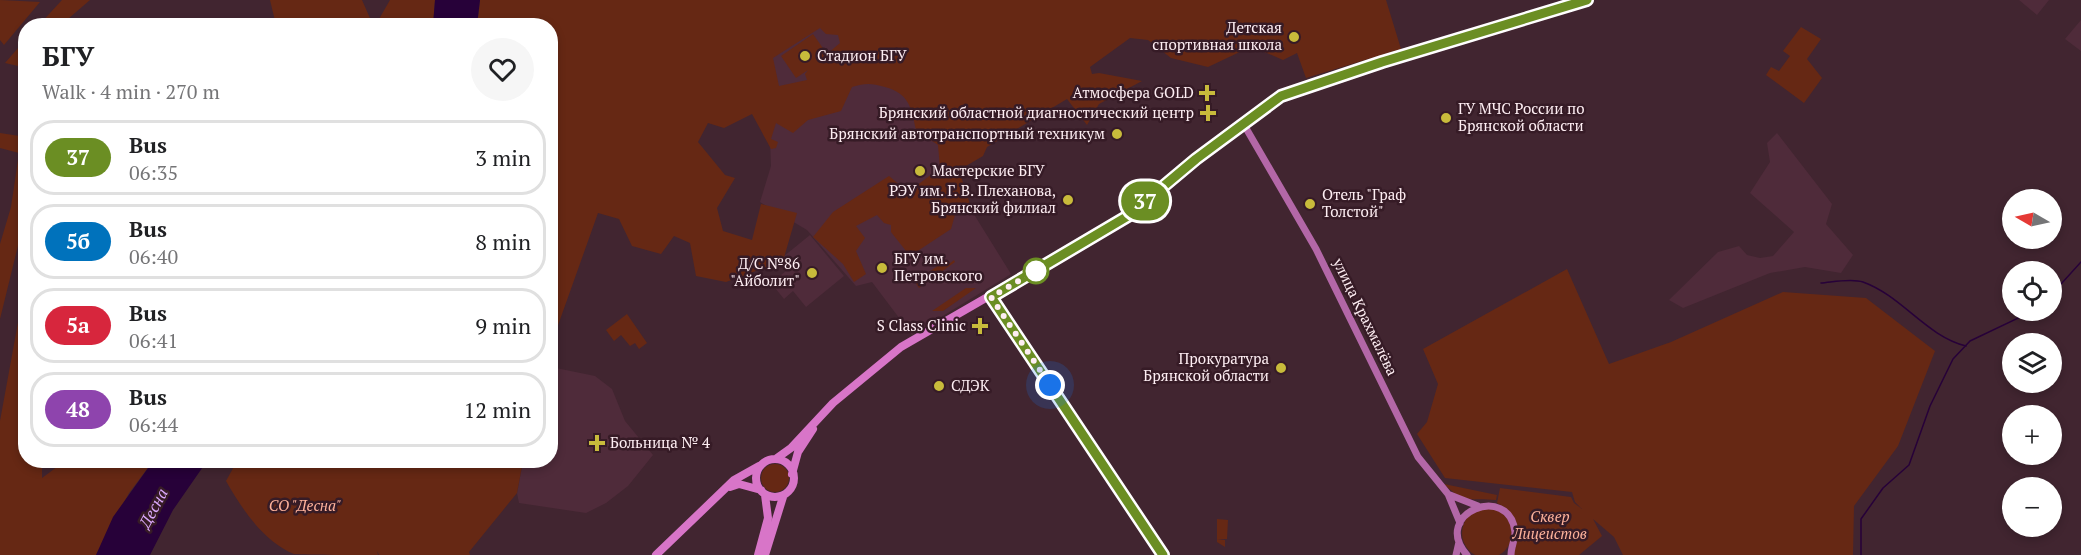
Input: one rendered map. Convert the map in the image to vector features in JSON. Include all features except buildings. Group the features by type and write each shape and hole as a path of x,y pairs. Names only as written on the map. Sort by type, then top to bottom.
{"main road":[{"path":"656,555 734,480 766,459 777,458 791,448 833,403 901,347 1128,216 1160,187 1281,96 1357,70 1586,0"},
{"name":"улица Крахмалёва","path":"1243,123 1316,249 1418,457 1448,494 1460,523 1456,555"},
{"path":"991,297 1163,555"},
{"path":"765,555 783,497 791,489 792,474 798,452 815,426 865,377"},
{"path":"777,458 786,464 792,474"},
{"path":"758,555 768,518 757,476 759,465"},
{"path":"726,489 740,484 763,493 783,497"},
{"path":"1448,494 1464,503 1478,507 1492,506 1509,516 1515,535 1511,551 1505,555"},
{"path":"1460,523 1467,513 1478,507"},
{"path":"1459,542 1467,555"}],"shaded area":[{"path":"2019,0 2049,0 2037,15"},
{"path":"821,18 917,105 941,139 944,166 1011,274 912,335 872,282 856,286 807,230 760,202 771,166 767,55"},
{"path":"2081,20 2081,51 2065,39"},
{"path":"1777,133 1832,204 1826,224 1853,255 1841,273 1805,267 1770,273 1683,308 1669,300 1718,252 1739,246 1747,255 1760,258 1773,256 1794,232 1750,193 1770,162 1767,143"},
{"name":"Д/С №86 \"Айболит\"","path":"810,235 844,276 806,307 793,291 784,299 771,283 786,271 778,261"},
{"name":"Больница № 4","path":"558,368 595,376 612,389 625,421 653,455 628,486 606,503 586,513 519,503 517,493 522,468 558,468"}],"green space":[{"path":"0,0 40,2 27,18 18,18 18,28 4,45 0,40"},
{"path":"62,0 90,0 69,18 45,18"},
{"path":"270,0 362,0 370,18 274,18"},
{"path":"390,0 435,0 434,18 380,18"},
{"path":"480,0 1386,0 1401,49 1306,78 1297,53 1283,60 1260,50 1244,50 1208,67 1171,58 1148,40 1130,38 1090,67 1092,74 1099,73 1142,81 1099,104 1087,125 1067,99 987,147 983,156 959,170 970,204 955,215 951,229 910,256 891,232 891,225 884,223 877,215 856,226 865,238 856,251 866,274 854,282 843,264 813,237 833,212 889,176 908,192 940,168 938,145 916,130 908,102 904,97 885,87 864,84 852,87 841,111 808,120 793,133 776,123 771,139 778,142 776,148 771,149 752,114 724,128 708,123 698,142 725,175 735,178 717,208 723,231 752,240 761,204 797,213 783,261 726,282 696,276 690,243 674,236 661,254 632,246 619,219 598,213 558,325 558,18 478,18","holes":["820,28 826,34 838,35 840,43 827,54 813,34 781,56 796,78 808,70 805,74 807,80 779,86 773,58"]},
{"path":"1801,27 1821,39 1807,59 1822,78 1804,103 1766,75 1771,67 1779,71 1790,56 1783,51"},
{"path":"18,48 18,66 5,63"},
{"path":"0,133 18,136 18,153 0,148"},
{"path":"18,160 18,246 0,319 0,244 11,207"},
{"path":"946,260 949,264 954,260 955,262 919,288 915,282"},
{"name":"Сквер Лицеистов","path":"1567,269 1609,364 1671,342 1783,292 1866,298 1935,351 1898,446 1854,506 1853,555 1623,555 1614,537 1593,519 1602,536 1579,555 1513,555 1518,532 1517,525 1511,513 1497,503 1500,488 1571,497 1574,503 1582,509 1575,502 1572,492 1445,478 1417,434 1427,422 1438,384 1423,349"},
{"path":"966,288 976,288 943,311 932,311"},
{"path":"627,314 647,343 639,349 635,343 630,346 621,335 614,341 606,330"},
{"path":"18,322 18,468 42,468 42,478 56,468 148,468 129,493 96,555 0,555 0,421"},
{"path":"775,464 785,468 789,478 785,488 775,492 765,488 761,478 765,468"},
{"name":"СО \"Десна\"","path":"233,468 522,468 517,493 469,552 470,555 379,555 377,551 378,555 294,554 263,533 226,481"},
{"path":"1444,484 1497,495 1496,500 1463,497"},
{"path":"1487,508 1505,515 1511,528 1508,547 1496,556 1473,554 1466,547 1462,533 1469,515"},
{"path":"1217,519 1228,520 1227,539 1217,539"},
{"path":"1217,539 1225,540 1225,547 1217,542"}],"water":[{"path":"435,0 480,0 478,18 434,18"},
{"name":"Десна","path":"148,468 202,468 173,510 150,555 96,555 113,517"}],"waterway":[{"path":"2062,283 2081,262"},
{"path":"1821,283 1848,280 1863,282 1877,288 1939,334 1966,346"},
{"path":"1861,555 1861,519 1883,488 1909,465 1930,406 1953,359 1970,341 2012,321"}],"bus line":[{"name":"37","path":"1163,555 991,297 1128,216 1160,187 1281,96 1382,62 1587,0"}],"place":[{"name":"Детская спортивная школа","path":"1294,37"},
{"name":"Стадион БГУ","path":"805,56"},
{"name":"Атмосфера GOLD","path":"1207,93"},
{"name":"Брянский областной диагностический центр","path":"1208,113"},
{"name":"ГУ МЧС России по Брянской области","path":"1446,118"},
{"name":"Брянский автотранспортный техникум","path":"1117,134"},
{"name":"Мастерские БГУ","path":"920,171"},
{"name":"РЭУ им. Г. В. Плеханова, Брянский филиал","path":"1068,200"},
{"name":"Отель \"Граф Толстой\"","path":"1310,204"},
{"name":"БГУ им. Петровского","path":"882,268"},
{"name":"Д/С №86 \"Айболит\"","path":"812,273"},
{"name":"S Class Clinic","path":"980,326"},
{"name":"Прокуратура Брянской области","path":"1281,368"},
{"name":"СДЭК","path":"939,386"},
{"name":"Больница № 4","path":"597,443"}],"route":[{"path":"1036,271 1041,268 991,297 1050,385"}]}
